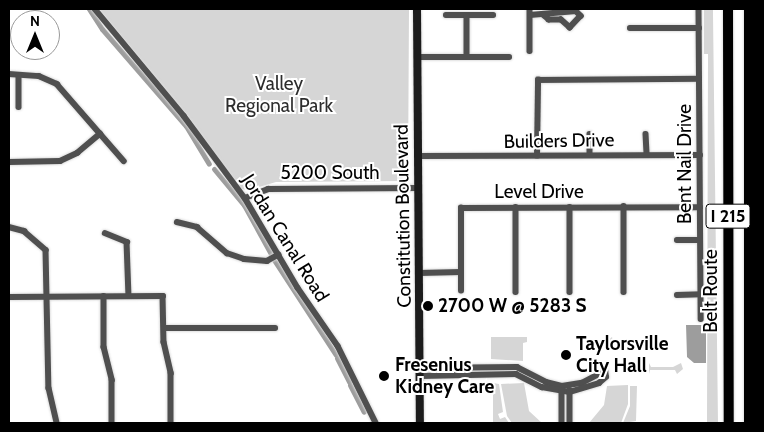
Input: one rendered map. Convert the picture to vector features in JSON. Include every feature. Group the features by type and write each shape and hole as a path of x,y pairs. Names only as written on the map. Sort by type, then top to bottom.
{"highway":[{"name":"Belt Route","path":"728,9 729,423"},
{"name":"Belt Route","path":"748,423 750,9"}],"main road":[{"name":"Constitution Boulevard","path":"417,9 420,423"}],"street":[{"name":"Jordan Canal Road","path":"95,9 184,116 245,198 278,255 338,346 376,423"},
{"name":"Bent Nail Drive","path":"699,9 701,319"},
{"path":"530,51 530,12 543,15 549,20 561,20 570,28 581,16 576,11 548,11 543,15"},
{"path":"446,15 493,15"},
{"path":"467,15 467,56"},
{"path":"630,28 699,28"},
{"path":"418,57 509,57"},
{"path":"9,74 46,78 57,84 124,160"},
{"path":"19,75 19,107"},
{"path":"538,156 538,80 700,79"},
{"path":"9,162 60,161 77,153 100,134"},
{"path":"590,134 590,155"},
{"path":"646,134 647,155"},
{"name":"Builders Drive","path":"418,156 700,155"},
{"name":"5200 South","path":"245,198 268,189 418,188"},
{"path":"624,206 624,292"},
{"path":"516,207 516,292"},
{"path":"570,207 570,292"},
{"name":"Level Drive","path":"461,291 461,208 700,207"},
{"path":"177,222 197,227 227,253 244,259 267,261 278,255"},
{"path":"9,227 24,230 43,244 48,257 49,388 57,423"},
{"path":"105,233 127,242 130,296"},
{"path":"677,240 700,240"},
{"path":"419,273 461,272"},
{"path":"677,295 701,294"},
{"path":"104,296 104,347 112,380 112,423"},
{"path":"9,297 163,296 164,328 171,372 171,423"},
{"path":"164,328 275,328"},
{"path":"420,372 517,367 562,389 570,389 599,383 606,377 605,371 587,382 570,389"},
{"path":"562,389 562,423"},
{"path":"570,389 570,423"}],"green space":[{"name":"Valley Regional Park","path":"99,9 409,9 408,181 276,182 249,190 241,189 187,115"},
{"path":"704,9 713,9 718,423 707,423 708,54 704,54"},
{"path":"491,337 527,337 527,342 523,343 523,361 491,359"},
{"path":"612,337 613,341 624,341 625,338 627,341 644,341 647,337 647,346 643,346 644,342 613,342 609,346 608,340"},
{"path":"649,363 651,367 673,367 681,363 683,369 677,374 675,370 650,370 649,374"},
{"path":"493,383 499,384 503,412 498,414 500,419 505,417 509,423 493,423"},
{"path":"524,383 529,411 542,423 512,423 507,416 501,384"},
{"path":"628,385 628,404 621,423 589,423 604,405 607,386"},
{"path":"630,386 637,386 636,421 623,423 630,406"}],"shaded area":[{"path":"686,325 706,325 706,363 694,363 687,357"}],"waterway":[{"path":"89,9 102,29 186,126 209,164"},
{"path":"214,169 244,205 272,256"},
{"path":"274,260 336,355"},
{"path":"337,358 349,382"},
{"path":"350,385 364,412"}],"place":[{"name":"2700 W @ 5283 S","path":"428,306"},
{"name":"Taylorsville City Hall","path":"566,355"},
{"name":"Fresenius Kidney Care","path":"384,376"}]}
